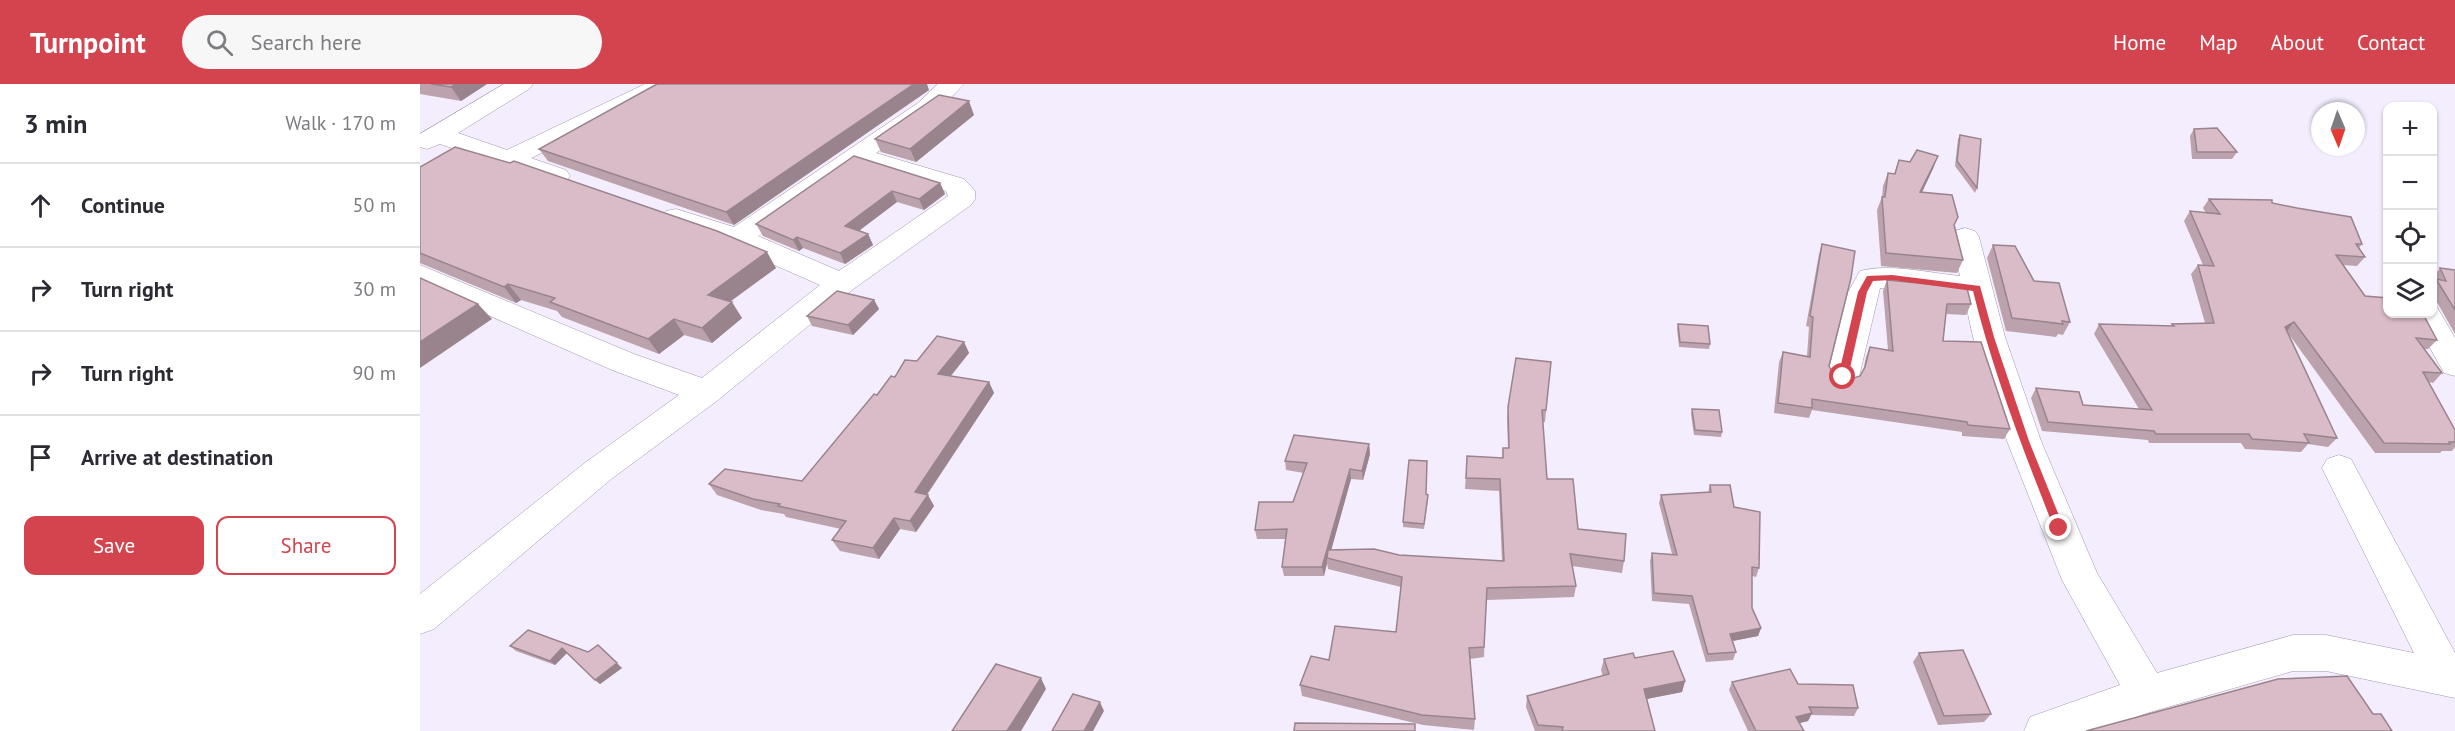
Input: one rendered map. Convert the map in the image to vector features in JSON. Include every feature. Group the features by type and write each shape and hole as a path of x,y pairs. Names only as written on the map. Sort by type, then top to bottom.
{"street":[{"path":"429,140 521,84"},
{"path":"508,159 664,84"},
{"path":"737,238 855,155 927,108 952,84"},
{"path":"429,140 508,159 584,185"},
{"path":"420,617 598,471 706,392 842,283 961,199 962,191 955,185 855,155"},
{"path":"650,208 737,238 842,283"},
{"path":"1965,237 1989,337 2021,430 2059,528 2081,580 2147,694"},
{"path":"420,274 622,362 706,392"},
{"path":"1843,377 1863,292 1870,278 1892,278 1977,288"},
{"path":"2428,318 2455,365"},
{"path":"2339,468 2451,679"},
{"path":"2045,731 2147,694 2293,653 2326,653 2451,679"}],"building":[{"path":"431,84 456,84 451,87"},
{"path":"657,84 914,84 726,212 539,149"},
{"path":"939,95 969,101 910,149 875,139"},
{"path":"2217,128 2237,152 2197,152 2194,129"},
{"path":"1960,135 1981,139 1977,188 1957,161"},
{"path":"455,147 510,163 514,161 717,231 767,252 708,295 732,302 702,328 674,319 648,339 550,302 555,298 508,284 504,287 420,253 420,167"},
{"path":"1917,150 1938,156 1920,192 1952,195 1958,217 1954,225 1963,260 1886,253 1882,197 1885,197 1888,173 1895,174 1899,160 1910,162"},
{"path":"854,156 940,183 919,199 892,191 845,226 868,234 840,253 797,237 793,240 756,224"},
{"path":"2209,199 2272,200 2272,203 2351,217 2362,244 2356,244 2365,257 2336,255 2365,296 2383,298 2383,318 2425,318 2437,340 2416,338 2442,373 2423,372 2455,430 2455,442 2449,442 2450,444 2384,443 2294,322 2285,327 2337,438 2304,434 2309,443 2252,439 2249,434 2156,434 2154,431 2048,422 2036,388 2079,392 2083,405 2152,410 2099,324 2174,326 2172,324 2214,323 2198,265 2214,266 2190,211 2220,214"},
{"path":"1822,244 1855,251 1851,278 1829,366 1835,377 1848,380 1860,376 1870,347 1893,351 1887,280 1967,288 1971,304 1947,304 1943,341 1981,342 2010,429 1968,425 1967,422 1812,399 1812,408 1778,403 1783,352 1810,357 1813,317 1810,316"},
{"path":"1993,245 2015,246 2034,281 2059,283 2070,322 2062,321 2063,324 2012,318"},
{"path":"2440,268 2455,270 2455,310 2437,279 2446,281"},
{"path":"420,278 478,304 420,342"},
{"path":"837,291 874,300 848,325 807,316"},
{"path":"1678,324 1708,326 1710,344 1680,342"},
{"path":"937,336 964,342 938,374 989,382 915,492 928,495 910,521 894,518 873,548 832,540 846,521 778,506 780,504 753,499 709,484 725,469 802,481 874,394 877,395 891,376 895,377 905,360 917,361"},
{"path":"1516,358 1551,362 1546,410 1542,410 1547,479 1573,479 1578,529 1626,534 1624,561 1570,554 1576,586 1487,588 1484,647 1469,648 1475,719 1422,715 1300,685 1311,656 1329,660 1335,626 1396,632 1402,577 1327,558 1328,550 1374,549 1399,555 1504,561 1500,479 1466,478 1467,456 1503,458 1503,448 1509,448 1508,407"},
{"path":"1692,409 1719,410 1722,432 1695,430"},
{"path":"1294,435 1369,444 1362,471 1350,469 1322,567 1282,567 1287,529 1255,530 1259,502 1293,502 1307,463 1285,461"},
{"path":"1409,460 1427,461 1426,494 1428,495 1424,524 1403,522"},
{"path":"1710,485 1730,485 1734,507 1760,512 1759,568 1752,567 1752,608 1761,628 1730,634 1736,652 1708,654 1692,596 1654,593 1652,553 1677,555 1661,495 1711,492"},
{"path":"528,630 588,652 598,645 617,663 595,680 562,648 550,661 510,646"},
{"path":"1963,650 1991,714 1944,716 1919,653"},
{"path":"1673,651 1685,681 1644,689 1655,731 1562,731 1563,727 1538,725 1527,696 1609,674 1604,659 1633,653 1635,658"},
{"path":"996,664 1041,678 1007,731 952,731"},
{"path":"1790,669 1798,684 1853,685 1858,708 1809,707 1812,713 1796,717 1804,731 1756,731 1732,682"},
{"path":"2347,676 2373,714 2381,714 2392,731 2086,731 2278,679"},
{"path":"1073,694 1100,702 1084,731 1052,731"},
{"path":"1295,723 1415,724 1415,731 1294,731"}],"route":[{"path":"1843,377 1863,292 1870,278 1892,278 1977,288 1989,337 2024,441 2059,528"}]}
